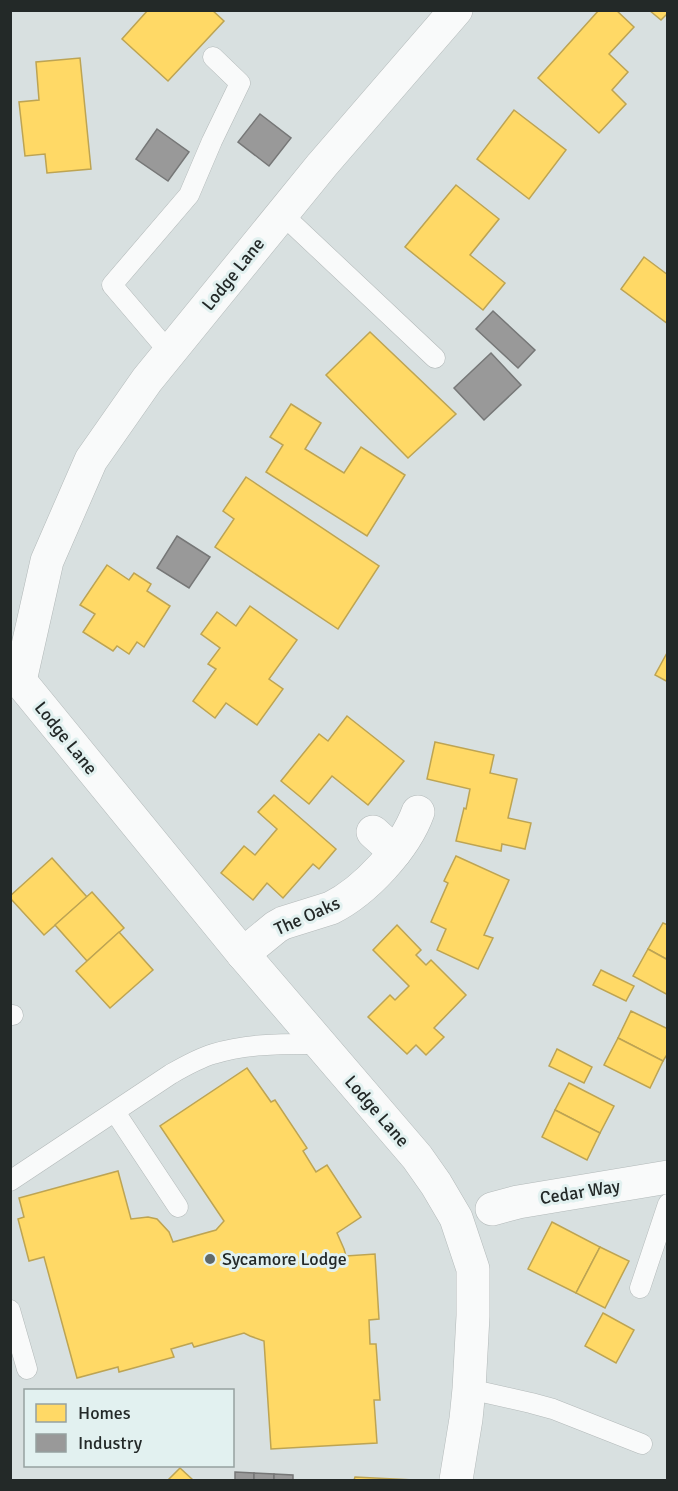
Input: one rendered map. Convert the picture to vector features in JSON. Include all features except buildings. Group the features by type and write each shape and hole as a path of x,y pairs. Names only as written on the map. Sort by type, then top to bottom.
{"street":[{"name":"Lodge Lane","path":"456,10 322,165 147,380 91,460 47,561 15,676 243,954 417,1157 456,1218 473,1269 469,1389 456,1480"},
{"name":"The Oaks","path":"243,954 276,927 337,905 370,880 384,842 410,830 418,812"},
{"name":"Cedar Way","path":"492,1209 518,1202 668,1177"}],"lane":[{"path":"170,353 112,285 189,195 240,83 213,57"},
{"path":"282,214 435,358"},
{"path":"10,1181 190,1063 235,1048 320,1044"},
{"path":"115,1112 178,1207"},
{"path":"640,1288 668,1204"},
{"path":"10,1310 27,1369"},
{"path":"469,1389 553,1409 642,1444"}],"place":[{"name":"Sycamore Lodge","path":"210,1259"}]}
